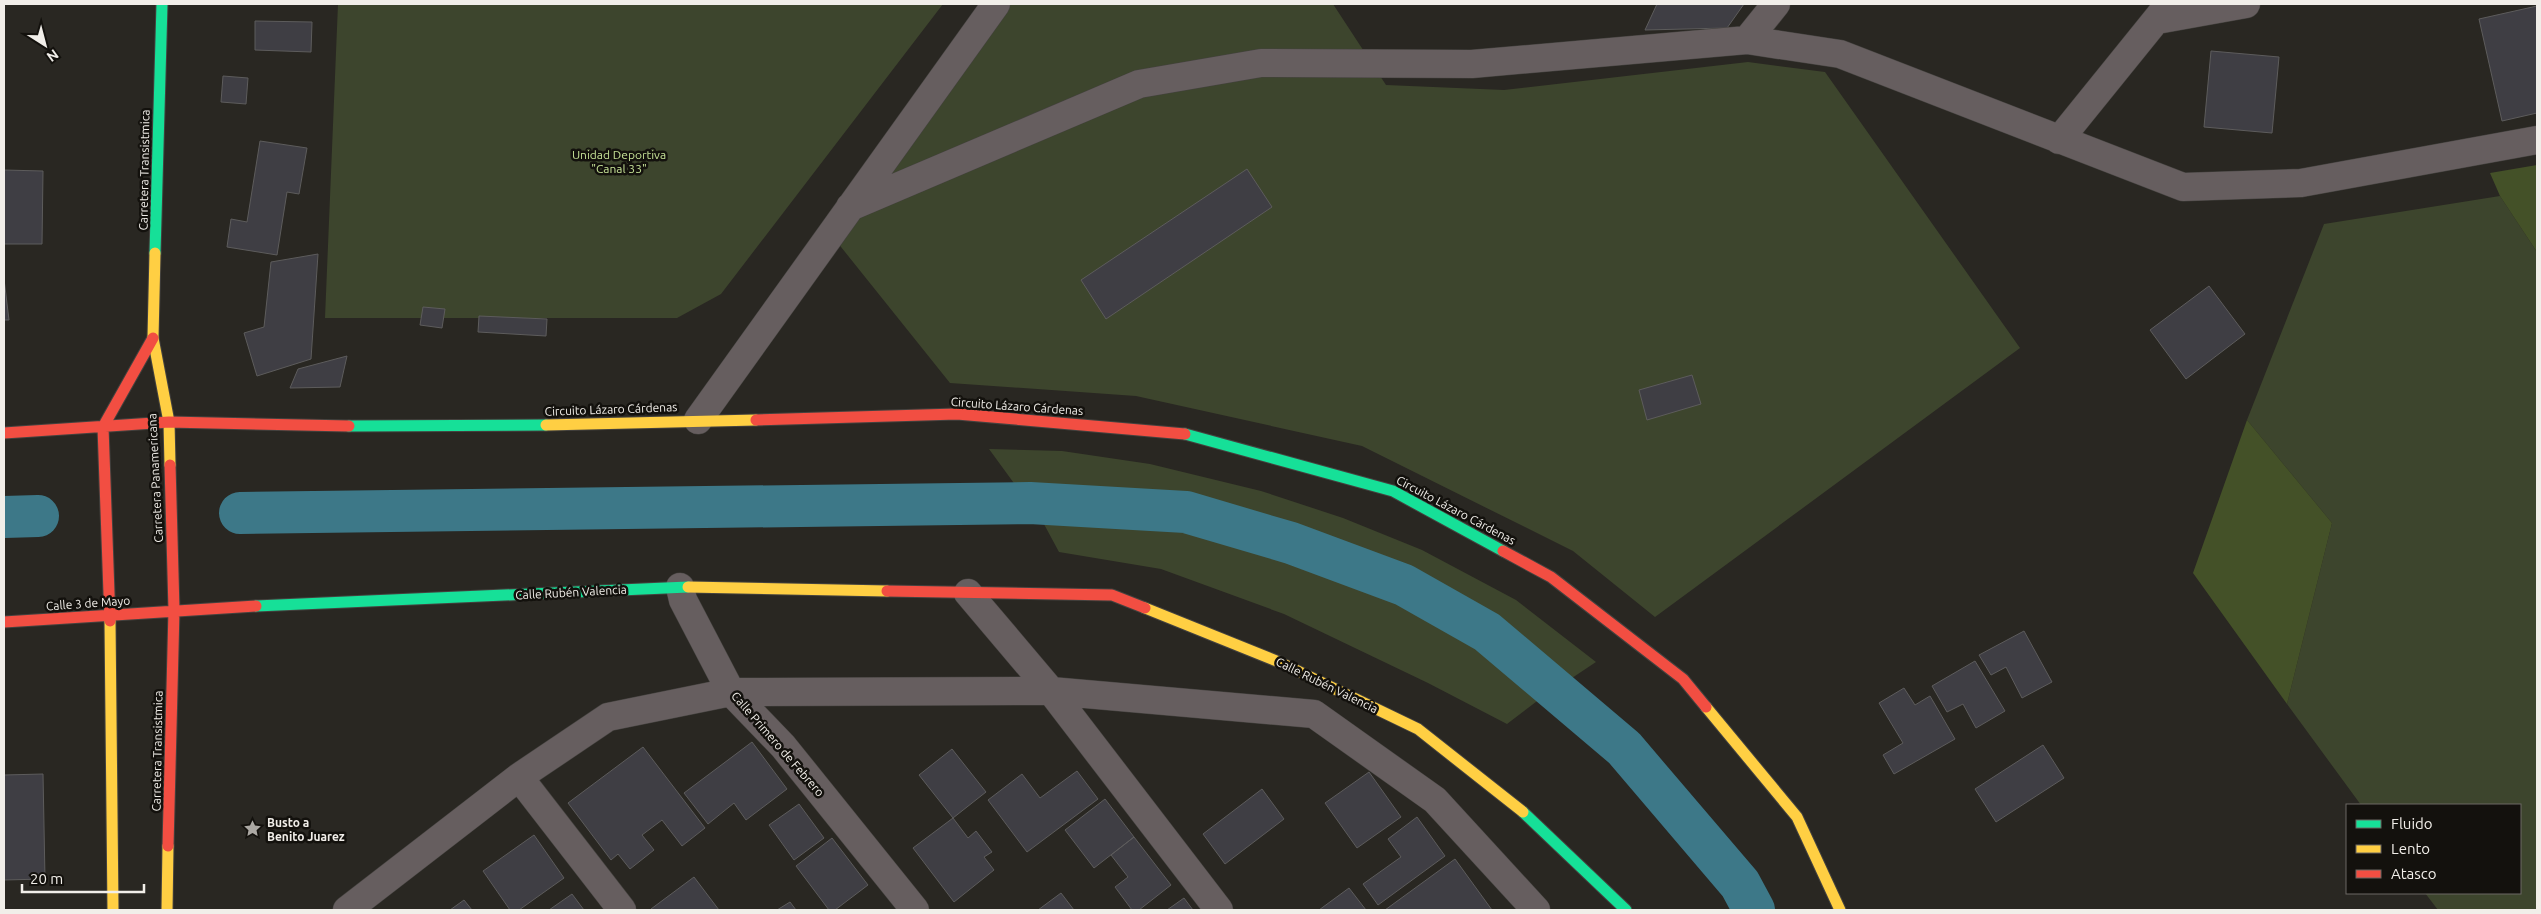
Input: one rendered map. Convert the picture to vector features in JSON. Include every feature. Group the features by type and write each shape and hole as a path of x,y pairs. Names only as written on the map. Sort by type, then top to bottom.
{"street":[{"name":"Carretera Transistmica","path":"153,338 162,4"},
{"path":"698,420 996,4"},
{"path":"1747,40 1776,4"},
{"path":"2059,140 2163,12 2246,4"},
{"path":"850,207 1139,84 1261,63 1472,64 1747,40 1840,54 2183,187 2301,183 2537,140"},
{"name":"Carretera Panamericana","path":"153,338 169,422 173,592"},
{"path":"113,910 110,600 103,427 153,338"},
{"name":"Circuito Lázaro Cárdenas","path":"4,433 169,422 404,427 579,425 698,420 957,414 1186,434 1393,491 1551,577 1683,679 1797,817 1840,910"},
{"name":"Calle Rubén Valencia","path":"174,610 680,587 1112,595 1305,674 1418,729 1533,820 1626,910"},
{"name":"Calle Primero de Febrero","path":"680,587 683,600 731,692 783,746 915,910"},
{"name":"Carretera Transistmica","path":"167,910 173,592"},
{"path":"968,592 1051,691 1219,910"},
{"name":"Calle 3 de Mayo","path":"4,622 174,610"},
{"path":"347,910 519,777 608,717 731,692 1051,691 1314,714 1435,800 1536,910"},
{"path":"519,777 622,910"}],"green space":[{"name":"Unidad Deportiva \"Canal 33\"","path":"338,4 943,4 721,294 677,318 325,318"},
{"path":"984,4 1333,4 1386,85 1504,90 1748,62 1825,72 2020,348 1655,617 1573,551 1362,446 1136,396 950,383 837,242"},
{"path":"2537,165 2537,252 2500,196 2490,173"},
{"path":"2500,196 2537,252 2537,910 2438,910 2426,894 2521,894 2521,804 2360,804 2287,704 2332,523 2247,420 2324,224"},
{"path":"2247,420 2332,523 2287,704 2193,573"},
{"path":"989,449 1062,451 1150,464 1261,491 1343,518 1422,550 1516,600 1596,662 1569,680 1495,627 1449,598 1327,548 1177,498 1019,490"},
{"path":"1038,513 1179,526 1316,567 1393,597 1480,641 1549,692 1507,724 1428,683 1284,614 1161,569 1059,552"}],"building":[{"path":"1657,4 1744,4 1727,28 1645,30"},
{"path":"2537,6 2537,113 2502,121 2479,19"},
{"path":"255,21 312,22 311,52 255,50"},
{"path":"2211,51 2279,57 2272,133 2204,127"},
{"path":"223,76 248,78 246,104 221,102"},
{"path":"260,141 307,148 299,194 287,192 277,255 227,247 231,219 247,222"},
{"path":"1247,169 1272,207 1106,319 1081,280"},
{"path":"4,170 43,171 42,244 4,244"},
{"path":"318,254 311,359 257,376 244,333 264,327 271,262"},
{"path":"4,279 9,320 4,320"},
{"path":"2209,286 2245,334 2186,379 2150,330"},
{"path":"423,307 445,309 442,328 420,325"},
{"path":"479,316 547,319 546,336 478,332"},
{"path":"347,356 340,387 290,388 298,369"},
{"path":"1692,375 1701,404 1647,420 1639,390"},
{"path":"2024,631 2052,682 2022,698 2006,667 1991,675 1979,655"},
{"path":"1975,661 2005,711 1976,728 1963,704 1947,712 1932,686"},
{"path":"1904,688 1915,705 1930,696 1955,739 1894,774 1883,755 1903,743 1879,703"},
{"path":"752,742 787,789 746,820 734,803 708,824 684,793"},
{"path":"2043,745 2064,778 1996,822 1975,789"},
{"path":"643,747 705,828 682,846 662,820 642,835 654,850 630,869 618,854 611,860 568,803"},
{"path":"952,749 986,792 953,818 919,775"},
{"path":"1077,771 1098,799 1027,852 988,800 1022,774 1040,798"},
{"path":"1369,772 1401,817 1357,848 1325,803"},
{"path":"43,774 45,879 4,880 4,775"},
{"path":"1262,789 1284,819 1225,864 1203,834"},
{"path":"1105,799 1134,837 1094,868 1065,830"},
{"path":"799,804 824,838 794,860 769,825"},
{"path":"1417,817 1445,856 1378,905 1363,884 1401,857 1388,839"},
{"path":"953,818 968,838 976,831 992,852 984,857 994,870 954,902 913,848"},
{"path":"534,835 564,878 519,910 510,910 483,871"},
{"path":"1134,837 1171,885 1139,910 1132,910 1115,887 1128,877 1111,855"},
{"path":"832,838 868,885 835,910 829,910 796,866"},
{"path":"1455,859 1492,910 1385,910"},
{"path":"694,877 719,910 651,909"},
{"path":"1349,888 1366,910 1319,910"},
{"path":"1061,893 1074,910 1038,910"},
{"path":"572,894 584,910 549,910"},
{"path":"1184,898 1193,910 1167,910"},
{"path":"464,900 472,910 450,910"},
{"path":"790,902 796,910 777,910"}],"waterway":[{"path":"240,513 1030,503 1186,512 1291,543 1404,585 1487,632 1624,748 1740,884 1754,910"},
{"path":"4,517 38,516"}],"traffic: fast":[{"path":"155,253 162,4"},
{"path":"349,426 546,425"},
{"path":"1185,434 1393,491 1503,551"},
{"path":"256,606 688,587"},
{"path":"1523,812 1626,910"}],"traffic: slow":[{"path":"155,253 153,338 169,422 170,465"},
{"path":"546,425 756,420"},
{"path":"688,587 887,591"},
{"path":"1145,608 1279,662 1418,729 1523,812"},
{"path":"110,621 113,910"},
{"path":"1706,707 1797,817 1840,910"},
{"path":"167,910 168,846"}],"traffic: jam":[{"path":"110,621 103,427 153,338"},
{"path":"756,420 957,414 1185,434"},
{"path":"4,433 169,422 349,426"},
{"path":"168,846 174,610 170,465"},
{"path":"1503,551 1551,577 1683,679 1706,707"},
{"path":"887,591 1112,595 1145,608"},
{"path":"4,622 256,606"}],"place":[{"name":"Busto a Benito Juarez","path":"253,829"}]}
